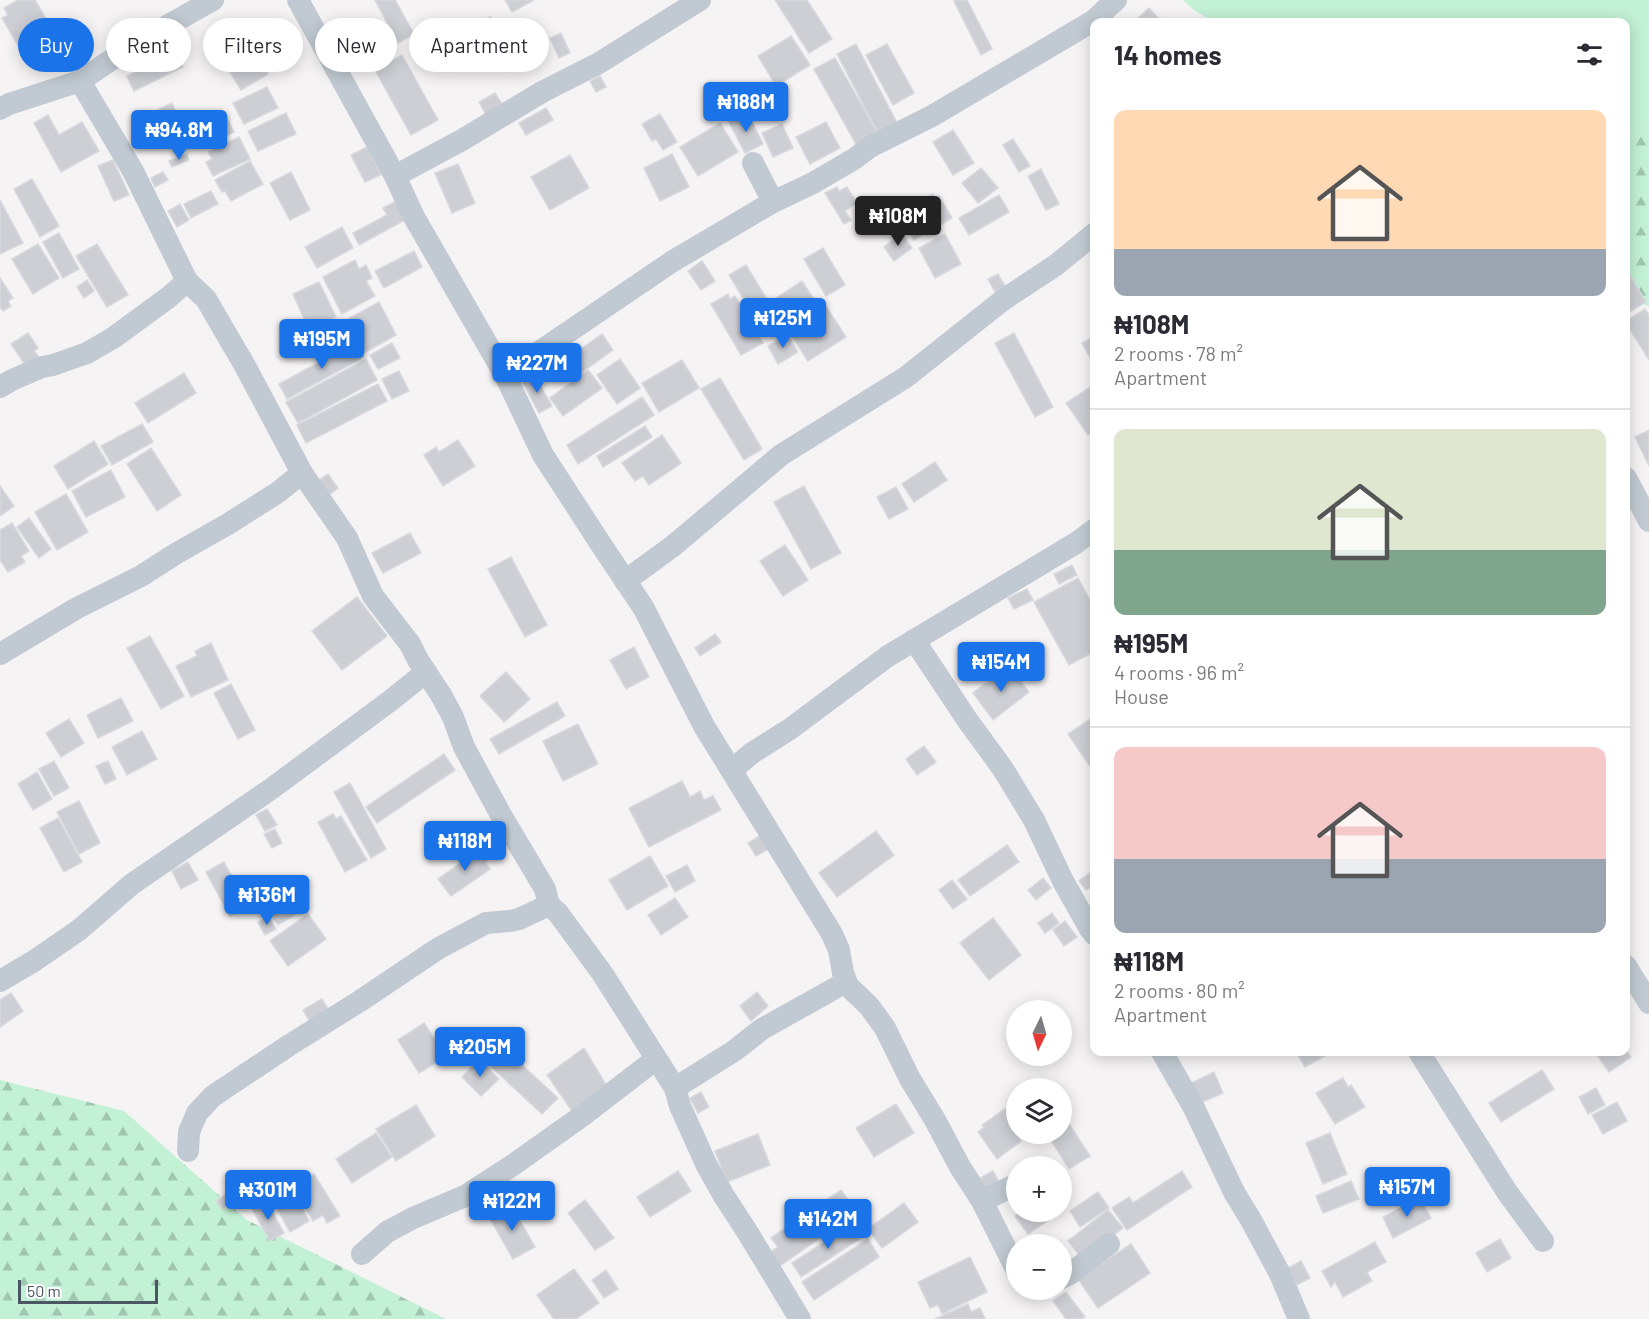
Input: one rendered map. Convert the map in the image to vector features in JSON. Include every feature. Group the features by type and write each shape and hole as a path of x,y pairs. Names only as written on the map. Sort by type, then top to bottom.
{"street":[{"path":"3,102 80,81 134,45 213,0"},
{"path":"298,0 395,176 414,217 504,375 543,455 643,607 704,726 832,934 839,950 848,986 869,1006 885,1028 910,1079 981,1201 1006,1250"},
{"path":"395,176 462,140 542,92 599,63 700,0"},
{"path":"1096,18 1116,0"},
{"path":"504,375 673,261 773,202 813,183 870,147 932,116 1090,23"},
{"path":"80,81 133,171 187,281 206,299 302,473 347,538 373,596 410,644 453,717 464,747 545,889 549,904 602,974 675,1088 680,1106 707,1166 800,1319"},
{"path":"753,163 773,202"},
{"path":"625,581 673,546 781,455 906,378 1003,300 1056,265 1090,236"},
{"path":"0,387 42,367 87,353 113,338 187,281"},
{"path":"0,654 77,608 141,576 228,524 277,493 302,473"},
{"path":"1630,485 1649,521"},
{"path":"732,770 752,753 790,729 888,656 1090,533"},
{"path":"914,640 1003,769 1034,820 1063,881 1090,929"},
{"path":"0,981 34,962 79,930 132,884 271,789 426,672"},
{"path":"188,1151 189,1132 197,1113 213,1096 439,948 486,923 519,919 549,904"},
{"path":"1630,972 1649,1003"},
{"path":"675,1088 734,1052 762,1029 846,982"},
{"path":"1164,1056 1194,1108 1234,1192 1280,1274 1299,1319"},
{"path":"1422,1056 1507,1192 1543,1241"},
{"path":"362,1254 387,1232 413,1218 465,1196 513,1165 656,1059"},
{"path":"981,1201 1006,1189"},
{"path":"1072,1272 1109,1244"}],"green space":[{"path":"1183,0 1649,0 1649,119 1630,136 1630,18 1207,18"},
{"path":"1649,119 1649,307 1631,297 1630,293 1630,136"},
{"path":"0,1080 124,1111 247,1220 446,1319 0,1319"}],"building":[{"path":"18,0 35,0 46,18 18,18 18,46 2,18 8,15 4,8"},
{"path":"375,0 395,0 409,25 409,37 398,43 397,18 385,18"},
{"path":"505,0 534,0 512,12"},
{"path":"775,0 807,0 832,39 809,53"},
{"path":"967,0 992,49 981,55 954,1"},
{"path":"1149,8 1158,18 1138,18"},
{"path":"561,33 570,53 559,58 550,38"},
{"path":"791,36 810,65 776,86 758,56"},
{"path":"856,44 897,123 878,133 837,54"},
{"path":"887,44 914,93 893,105 866,55"},
{"path":"402,55 409,72 411,72 438,120 411,135 376,72 397,72 397,58"},
{"path":"835,58 878,134 857,146 814,69"},
{"path":"135,72 173,72 134,91 127,76"},
{"path":"230,72 267,72 268,74 241,90"},
{"path":"600,76 606,87 596,92 590,81"},
{"path":"267,87 278,108 244,124 233,103"},
{"path":"495,93 504,107 487,117 479,102"},
{"path":"172,103 184,130 162,140 149,114"},
{"path":"546,108 553,120 526,135 519,123"},
{"path":"224,112 234,132 200,149 190,128"},
{"path":"747,112 763,144 745,153 729,122"},
{"path":"286,113 296,134 258,151 248,131"},
{"path":"660,114 677,142 663,150 656,139 652,141 642,124"},
{"path":"48,115 59,135 82,122 99,151 61,172 34,123"},
{"path":"826,122 840,148 810,164 796,137"},
{"path":"720,123 738,152 698,176 680,147"},
{"path":"782,124 793,148 773,157 762,133"},
{"path":"953,130 974,163 953,175 933,142"},
{"path":"239,137 250,159 213,176 206,162 212,159 208,152"},
{"path":"1013,139 1030,166 1019,172 1003,145"},
{"path":"367,147 381,175 365,182 351,155"},
{"path":"187,154 189,160 172,167 169,161"},
{"path":"672,154 689,187 660,201 644,168"},
{"path":"570,155 589,188 550,210 531,177"},
{"path":"113,160 129,195 114,201 98,166"},
{"path":"250,161 263,184 231,201 215,180"},
{"path":"458,164 475,203 452,213 435,173"},
{"path":"981,168 998,188 978,203 962,183"},
{"path":"1041,169 1059,204 1046,210 1028,176"},
{"path":"163,172 168,180 155,187 151,178"},
{"path":"291,172 310,210 290,220 270,183"},
{"path":"32,179 59,226 40,237 14,189"},
{"path":"837,187 839,191 847,187 857,203 845,211 851,220 844,224 825,193"},
{"path":"211,191 218,204 191,218 184,204"},
{"path":"933,194 935,198 939,196 952,218 914,240 901,219 924,205 921,201"},
{"path":"999,195 1009,212 969,235 959,218"},
{"path":"0,200 23,243 0,254"},
{"path":"396,201 405,220 359,245 353,233 387,215 383,208"},
{"path":"180,204 189,220 177,227 168,211"},
{"path":"342,227 353,248 317,268 305,247"},
{"path":"59,233 79,269 63,278 43,242"},
{"path":"901,233 912,248 894,261 884,247"},
{"path":"945,234 961,264 935,278 919,248"},
{"path":"38,244 59,278 33,294 12,259"},
{"path":"97,244 128,295 107,307 76,256"},
{"path":"823,248 845,285 826,296 804,259"},
{"path":"414,251 422,267 384,288 375,271"},
{"path":"355,260 359,269 366,265 372,278 366,281 375,296 342,314 323,277"},
{"path":"702,261 715,281 701,290 688,271"},
{"path":"746,265 768,301 751,311 729,275"},
{"path":"998,274 1005,286 995,292 988,279"},
{"path":"1630,276 1646,302 1630,312"},
{"path":"0,278 13,298 8,301 11,306 3,311 0,307"},
{"path":"87,280 94,291 84,298 77,287"},
{"path":"802,281 818,306 784,328 769,303"},
{"path":"319,282 336,317 309,330 293,294"},
{"path":"728,294 730,299 735,296 763,343 741,355 711,304"},
{"path":"379,302 396,335 366,352 348,319"},
{"path":"827,308 846,337 808,361 789,332"},
{"path":"1645,309 1649,315 1649,360 1630,329 1630,318"},
{"path":"28,333 38,348 34,351 41,360 28,369 11,344"},
{"path":"1014,333 1053,407 1035,417 995,343"},
{"path":"602,334 613,350 574,378 571,374 567,377 561,369 565,366 563,362"},
{"path":"788,335 798,352 778,364 768,346"},
{"path":"1090,339 1090,358 1082,343"},
{"path":"356,342 364,357 287,399 279,384"},
{"path":"392,343 400,358 378,369 370,355"},
{"path":"366,359 377,380 298,423 286,402"},
{"path":"620,359 640,388 617,404 597,375"},
{"path":"682,360 699,388 659,412 642,383"},
{"path":"588,370 602,388 563,416 550,398"},
{"path":"399,371 409,391 392,399 382,379"},
{"path":"184,373 196,393 148,423 135,403"},
{"path":"534,375 552,406 539,413 522,381"},
{"path":"720,378 762,449 744,460 701,389"},
{"path":"378,384 387,401 306,443 297,425"},
{"path":"1090,387 1090,434 1088,435 1066,403"},
{"path":"642,397 654,415 578,464 567,445"},
{"path":"142,424 153,442 112,465 101,446"},
{"path":"645,426 652,437 603,467 597,456"},
{"path":"1649,430 1649,466 1635,437"},
{"path":"662,435 681,463 649,485 643,476 635,481 622,463"},
{"path":"458,440 475,466 443,486 424,455 436,447 439,452"},
{"path":"94,441 108,464 68,489 54,466"},
{"path":"151,448 181,495 157,511 127,464"},
{"path":"935,462 947,480 914,502 902,484"},
{"path":"111,470 125,497 86,517 72,491"},
{"path":"328,474 338,488 329,495 319,480"},
{"path":"0,486 14,506 0,516"},
{"path":"804,486 841,553 811,569 774,502"},
{"path":"896,487 908,509 889,519 877,497"},
{"path":"66,494 88,532 57,550 35,512"},
{"path":"29,518 51,549 39,558 17,527"},
{"path":"12,523 29,551 21,556 25,562 8,572 0,560 0,530"},
{"path":"410,533 421,553 383,573 372,553"},
{"path":"785,545 808,580 783,596 760,561"},
{"path":"511,557 547,625 525,637 488,569"},
{"path":"1072,565 1077,575 1059,584 1054,574"},
{"path":"1078,578 1090,600 1090,654 1069,665 1034,602"},
{"path":"1027,589 1033,600 1014,609 1008,598"},
{"path":"357,597 387,636 342,670 312,631"},
{"path":"715,634 721,642 700,656 695,648"},
{"path":"150,636 184,696 161,709 127,648"},
{"path":"211,643 228,680 191,697 176,666 197,656 195,651"},
{"path":"634,647 649,677 626,689 610,660"},
{"path":"1009,666 1029,692 993,720 973,693"},
{"path":"506,672 530,699 504,722 480,696"},
{"path":"231,684 255,730 238,739 214,693"},
{"path":"121,698 133,721 98,738 87,715"},
{"path":"557,702 565,716 499,754 490,739"},
{"path":"69,719 84,743 61,757 46,733"},
{"path":"1090,719 1090,764 1089,765 1068,734"},
{"path":"578,724 598,764 563,781 543,741"},
{"path":"142,731 157,759 127,775 112,747"},
{"path":"924,746 936,762 917,775 906,759"},
{"path":"444,754 455,770 377,823 366,807"},
{"path":"54,761 69,788 54,796 39,769"},
{"path":"108,761 116,779 105,784 96,766"},
{"path":"37,772 52,799 33,810 18,784"},
{"path":"682,781 690,797 700,791 704,800 713,796 721,810 649,847 629,808"},
{"path":"350,783 386,849 371,858 334,792"},
{"path":"79,801 100,843 79,854 57,812"},
{"path":"267,809 277,825 265,831 256,815"},
{"path":"333,814 336,819 341,816 367,860 345,872 318,822"},
{"path":"58,818 82,862 64,872 40,828"},
{"path":"275,829 282,843 272,848 264,834"},
{"path":"876,831 894,855 837,897 819,873"},
{"path":"761,835 769,849 756,856 748,843"},
{"path":"1007,845 1019,862 970,896 958,880"},
{"path":"482,848 490,859 485,862 490,869 451,896 438,879"},
{"path":"650,856 668,886 627,910 609,880"},
{"path":"188,862 198,880 181,889 172,871"},
{"path":"224,862 248,906 230,916 206,872"},
{"path":"687,865 695,881 675,892 666,876"},
{"path":"1090,873 1090,887 1086,890 1079,881"},
{"path":"1043,878 1051,888 1036,900 1028,890"},
{"path":"952,880 967,899 953,909 939,890"},
{"path":"290,882 306,908 278,925 262,899"},
{"path":"675,898 688,917 661,935 648,915"},
{"path":"1052,913 1059,923 1045,933 1038,923"},
{"path":"308,914 326,939 288,966 270,941"},
{"path":"269,917 276,929 265,935 258,922"},
{"path":"993,918 1021,955 989,980 960,943"},
{"path":"1065,921 1077,937 1064,946 1053,930"},
{"path":"757,992 768,1006 751,1021 740,1006"},
{"path":"11,993 23,1011 0,1027 0,1000"},
{"path":"322,999 331,1014 312,1025 303,1010"},
{"path":"424,1023 446,1057 419,1073 398,1040"},
{"path":"500,1045 558,1098 542,1114 485,1061"},
{"path":"584,1048 608,1088 574,1114 547,1075"},
{"path":"1298,1056 1325,1056 1305,1067"},
{"path":"1598,1056 1630,1056 1631,1057 1609,1072"},
{"path":"479,1059 499,1079 481,1096 462,1077"},
{"path":"1542,1070 1554,1089 1501,1122 1489,1103"},
{"path":"1214,1072 1223,1093 1200,1103 1191,1083"},
{"path":"1343,1078 1348,1087 1351,1085 1365,1107 1335,1124 1316,1093"},
{"path":"1596,1088 1605,1105 1588,1114 1579,1097"},
{"path":"701,1092 709,1107 698,1113 690,1098"},
{"path":"1617,1102 1627,1121 1603,1134 1592,1115"},
{"path":"896,1104 914,1133 874,1157 856,1128"},
{"path":"416,1105 435,1136 396,1161 376,1129"},
{"path":"1006,1108 1006,1144 1017,1144 997,1159 978,1132 984,1127 982,1125"},
{"path":"1072,1128 1090,1156 1072,1167 1072,1156 1061,1156 1053,1144 1072,1144"},
{"path":"376,1133 392,1157 352,1183 336,1159"},
{"path":"1330,1133 1347,1174 1323,1184 1306,1143"},
{"path":"758,1134 770,1165 727,1182 715,1151"},
{"path":"678,1171 691,1191 650,1217 637,1197"},
{"path":"993,1171 1000,1184 987,1191 980,1178"},
{"path":"1182,1171 1192,1187 1127,1230 1112,1208 1129,1197 1133,1203"},
{"path":"314,1174 340,1216 327,1223 323,1215 313,1221 293,1186"},
{"path":"1351,1181 1359,1199 1323,1213 1316,1196"},
{"path":"292,1187 309,1221 290,1232 271,1198"},
{"path":"841,1190 857,1212 777,1268 767,1254 778,1247 771,1238"},
{"path":"231,1191 237,1200 223,1210 216,1201"},
{"path":"1098,1192 1109,1208 1080,1227 1072,1214 1072,1210"},
{"path":"1420,1198 1431,1218 1393,1238 1383,1217"},
{"path":"585,1200 614,1238 595,1250 568,1213"},
{"path":"266,1201 284,1233 270,1241 252,1209"},
{"path":"904,1203 918,1222 882,1248 868,1229"},
{"path":"511,1205 535,1247 513,1259 489,1217"},
{"path":"1108,1210 1123,1228 1083,1260 1072,1246 1072,1238"},
{"path":"855,1222 864,1236 801,1277 792,1263"},
{"path":"1019,1222 1046,1222 1028,1234"},
{"path":"868,1239 879,1257 814,1300 802,1282"},
{"path":"1500,1239 1511,1258 1487,1272 1476,1253"},
{"path":"1375,1242 1386,1262 1367,1272 1372,1281 1343,1297 1335,1282 1331,1287 1322,1271"},
{"path":"1131,1244 1150,1273 1098,1308 1078,1279"},
{"path":"970,1257 987,1292 942,1314 938,1305 930,1308 918,1282"},
{"path":"1301,1261 1310,1278 1297,1285 1288,1268"},
{"path":"574,1269 599,1303 576,1319 554,1319 537,1295"},
{"path":"606,1270 618,1289 604,1298 592,1280"},
{"path":"1072,1300 1085,1317 1066,1319 1053,1301"},
{"path":"968,1304 971,1312 980,1308 985,1319 935,1319"}]}
